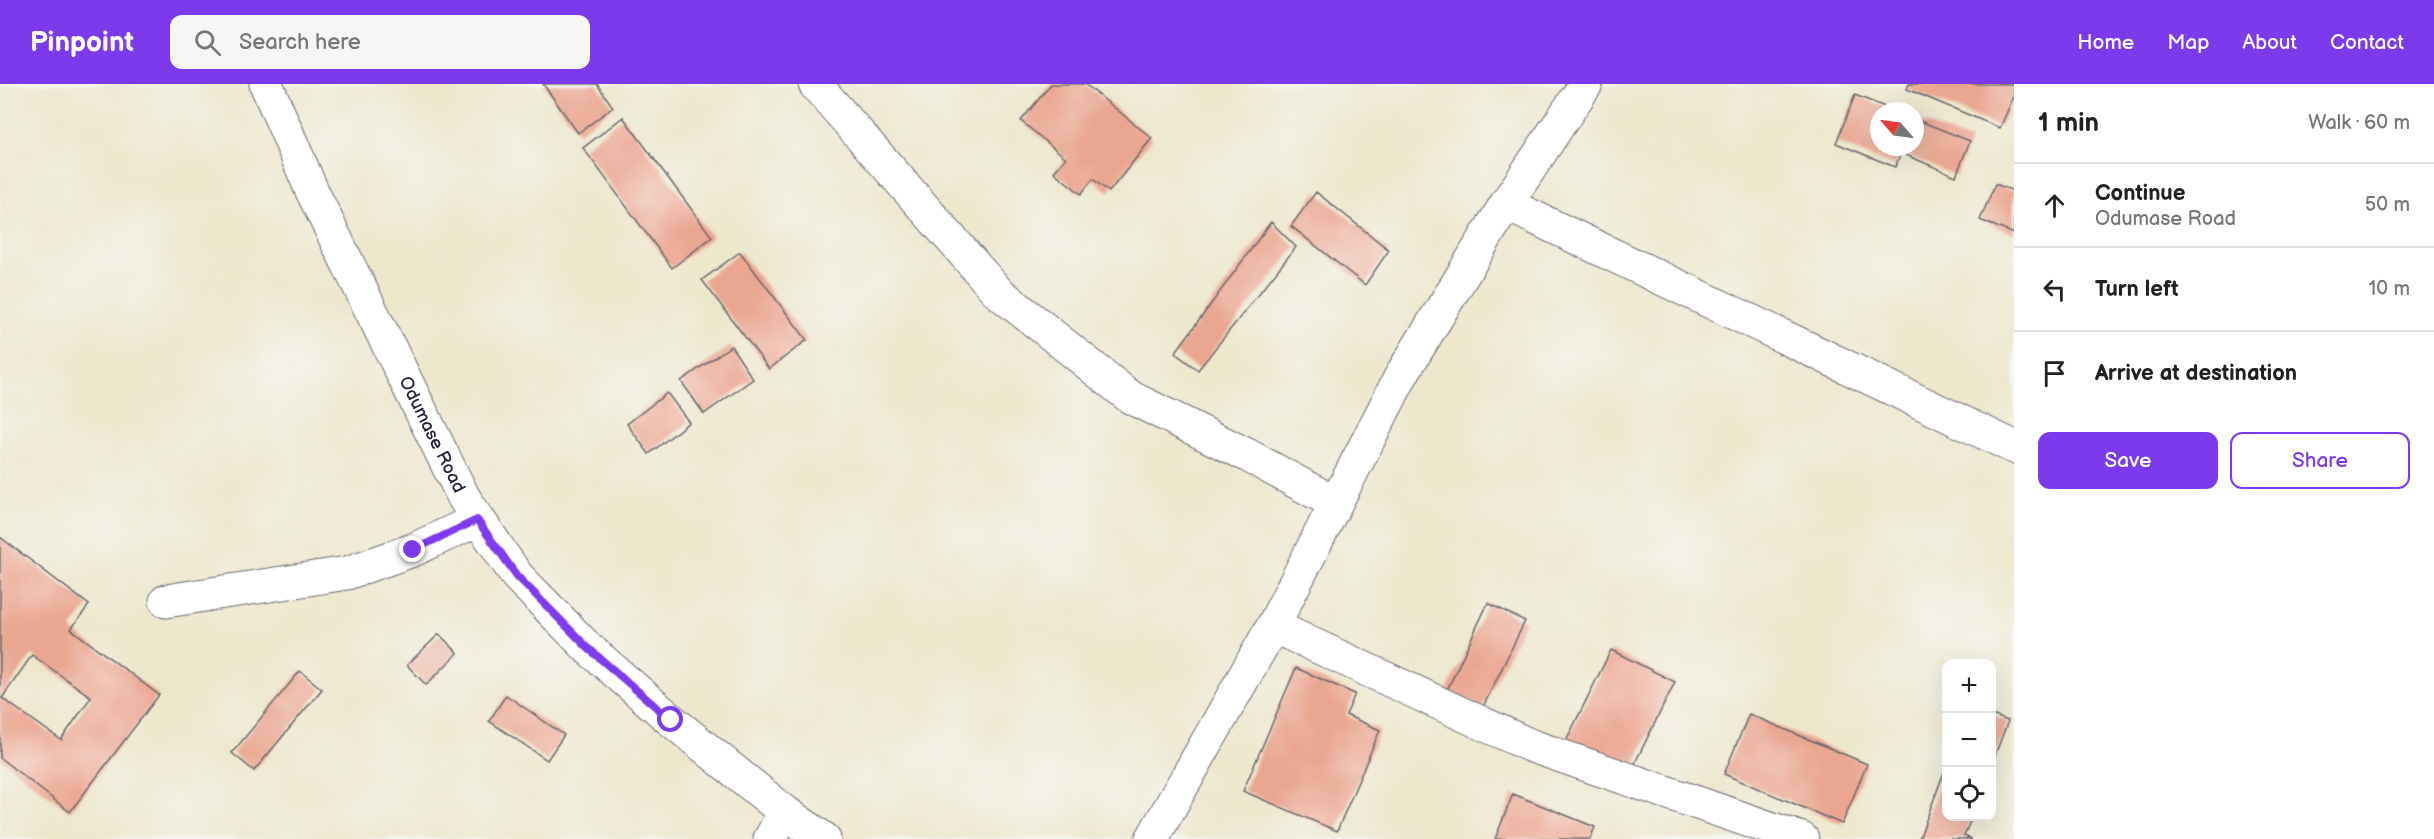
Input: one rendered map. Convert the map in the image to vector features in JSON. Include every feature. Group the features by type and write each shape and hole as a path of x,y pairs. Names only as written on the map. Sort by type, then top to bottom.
{"street":[{"name":"Odumase Road","path":"266,84 312,191 477,520 517,576 588,648 778,825 824,839"},
{"path":"815,84 1006,299 1130,397 1247,455 1335,503"},
{"path":"1152,839 1273,626 1402,374 1506,204 1586,84"},
{"path":"1506,204 2014,447"},
{"path":"166,601 347,573 413,550 477,520"},
{"path":"1273,626 1529,745 1802,839"}],"building":[{"path":"543,84 597,84 613,107 578,133"},
{"path":"1051,84 1085,84 1152,138 1109,192 1093,179 1081,194 1054,172 1066,158 1021,121"},
{"path":"1909,84 2014,84 2014,96 2000,128 1907,89"},
{"path":"1855,95 1872,102 1870,102 1870,156 1900,156 1895,167 1836,143"},
{"path":"623,117 712,237 672,268 583,148"},
{"path":"1924,123 1970,141 1956,176 1908,156 1924,156"},
{"path":"1995,184 2014,191 2014,234 1980,220"},
{"path":"1316,192 1389,250 1365,285 1291,226"},
{"path":"1271,222 1296,247 1198,370 1175,353"},
{"path":"740,252 807,340 769,369 702,280"},
{"path":"731,346 753,379 704,414 681,381"},
{"path":"667,393 689,422 649,454 627,424"},
{"path":"0,537 89,605 71,629 159,695 70,812 0,758","holes":["32,655 91,697 61,740 2,698"]},
{"path":"1488,603 1525,621 1483,707 1447,690"},
{"path":"439,634 458,653 426,685 407,665"},
{"path":"1611,650 1675,682 1628,777 1564,745"},
{"path":"1296,668 1355,694 1346,715 1380,730 1337,831 1243,791"},
{"path":"300,671 322,689 254,771 232,753"},
{"path":"506,695 564,735 547,760 489,721"},
{"path":"1749,714 1867,764 1842,824 1724,774"},
{"path":"1996,716 2008,721 1996,752"},
{"path":"1942,778 1942,821 1970,821 1964,836 1972,839 1919,839"},
{"path":"1513,794 1595,827 1590,839 1495,839"}],"route":[{"path":"413,550 477,520 517,576 588,648 671,720"}]}
